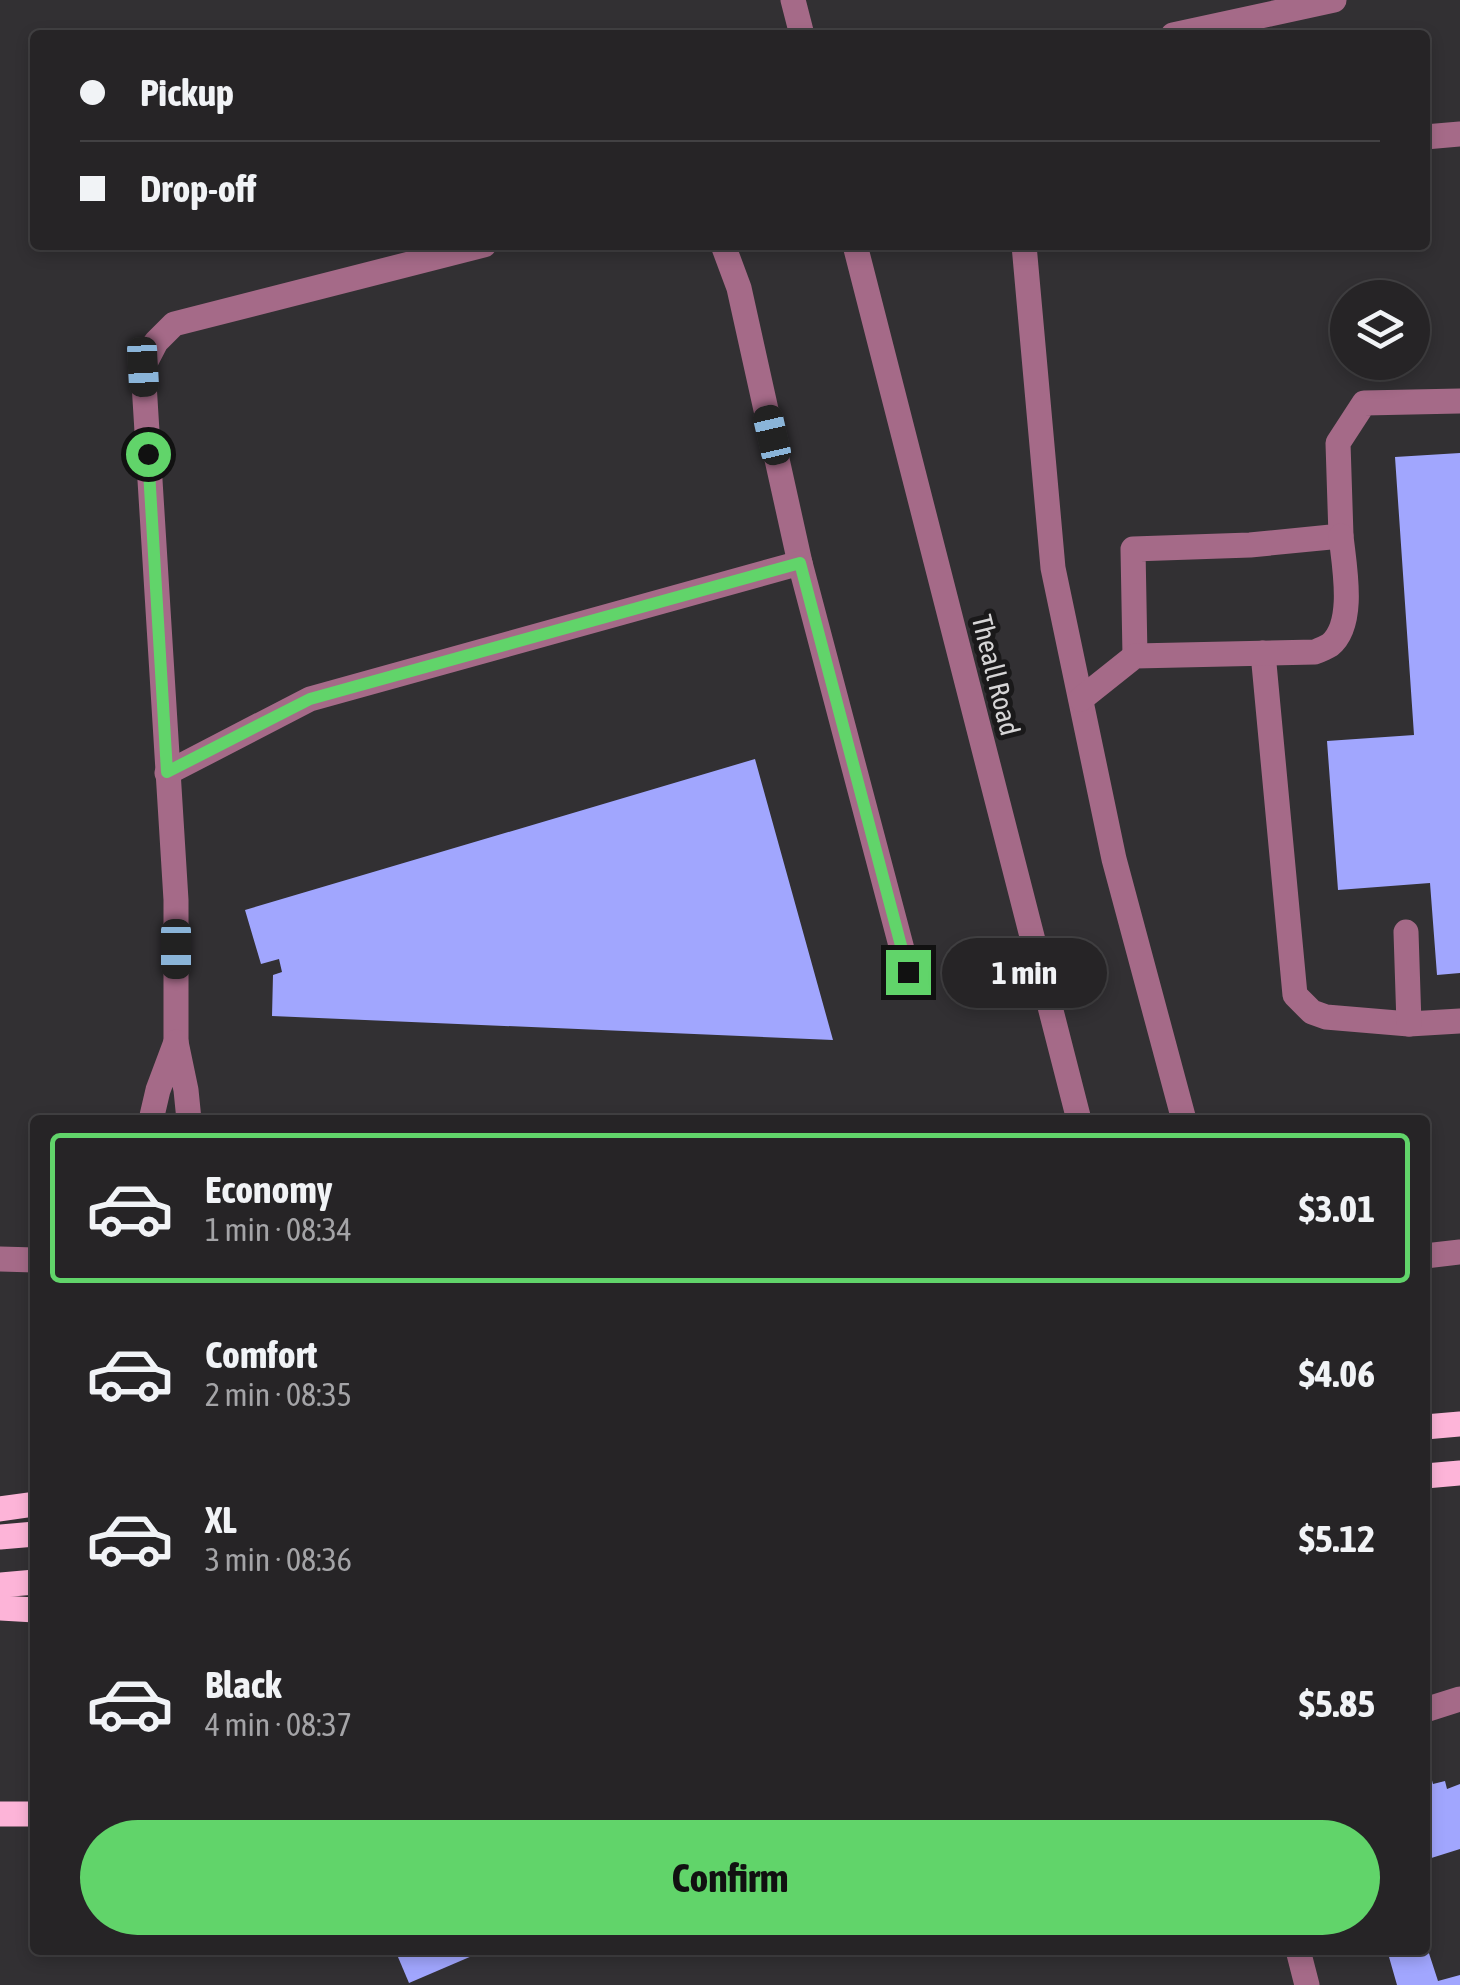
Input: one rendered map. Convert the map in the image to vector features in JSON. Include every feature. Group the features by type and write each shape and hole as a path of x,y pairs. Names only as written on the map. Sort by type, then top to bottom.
{"main road":[{"path":"1430,1427 1460,1424"},
{"path":"1430,1476 1460,1473"},
{"path":"0,1509 30,1505"},
{"path":"0,1536 30,1534"},
{"path":"0,1585 30,1582"},
{"path":"0,1608 30,1610"},
{"path":"0,1814 30,1814"}],"street":[{"path":"793,0 801,30"},
{"path":"1196,30 1334,0"},
{"path":"1430,136 1460,134"},
{"path":"188,1115 176,1042 176,900 143,367 156,342 174,324 464,250"},
{"path":"725,250 740,288 800,563 908,972"},
{"name":"Theall Road","path":"856,250 1078,1115"},
{"path":"1024,250 1053,568 1114,859 1183,1115"},
{"path":"1080,699 1135,656 1315,652 1331,644 1342,629 1347,590 1340,536 1338,443 1364,403 1460,401"},
{"path":"1135,656 1133,549 1250,545 1340,536"},
{"path":"167,772 310,699 800,563"},
{"path":"1263,653 1296,996 1312,1012 1326,1017 1409,1024 1460,1020"},
{"path":"1406,932 1409,1024"},
{"path":"152,1115 176,1042"},
{"path":"1430,1255 1460,1252"},
{"path":"0,1259 30,1260"},
{"path":"1430,1708 1460,1699"},
{"path":"1299,1955 1307,1985"}],"building":[{"path":"1460,453 1460,973 1437,975 1430,883 1338,890 1327,741 1414,735 1395,457"},
{"path":"755,759 833,1040 272,1016 273,975 282,972 279,959 261,964 245,910"},
{"path":"1430,1774 1433,1784 1445,1781 1447,1789 1460,1784 1460,1849 1430,1858"},
{"path":"397,1955 474,1955 409,1983"},
{"path":"1388,1955 1430,1955 1438,1981 1460,1975 1460,1985 1397,1985"}],"route":[{"path":"148,454 167,772 310,699 800,563 908,972"}]}
